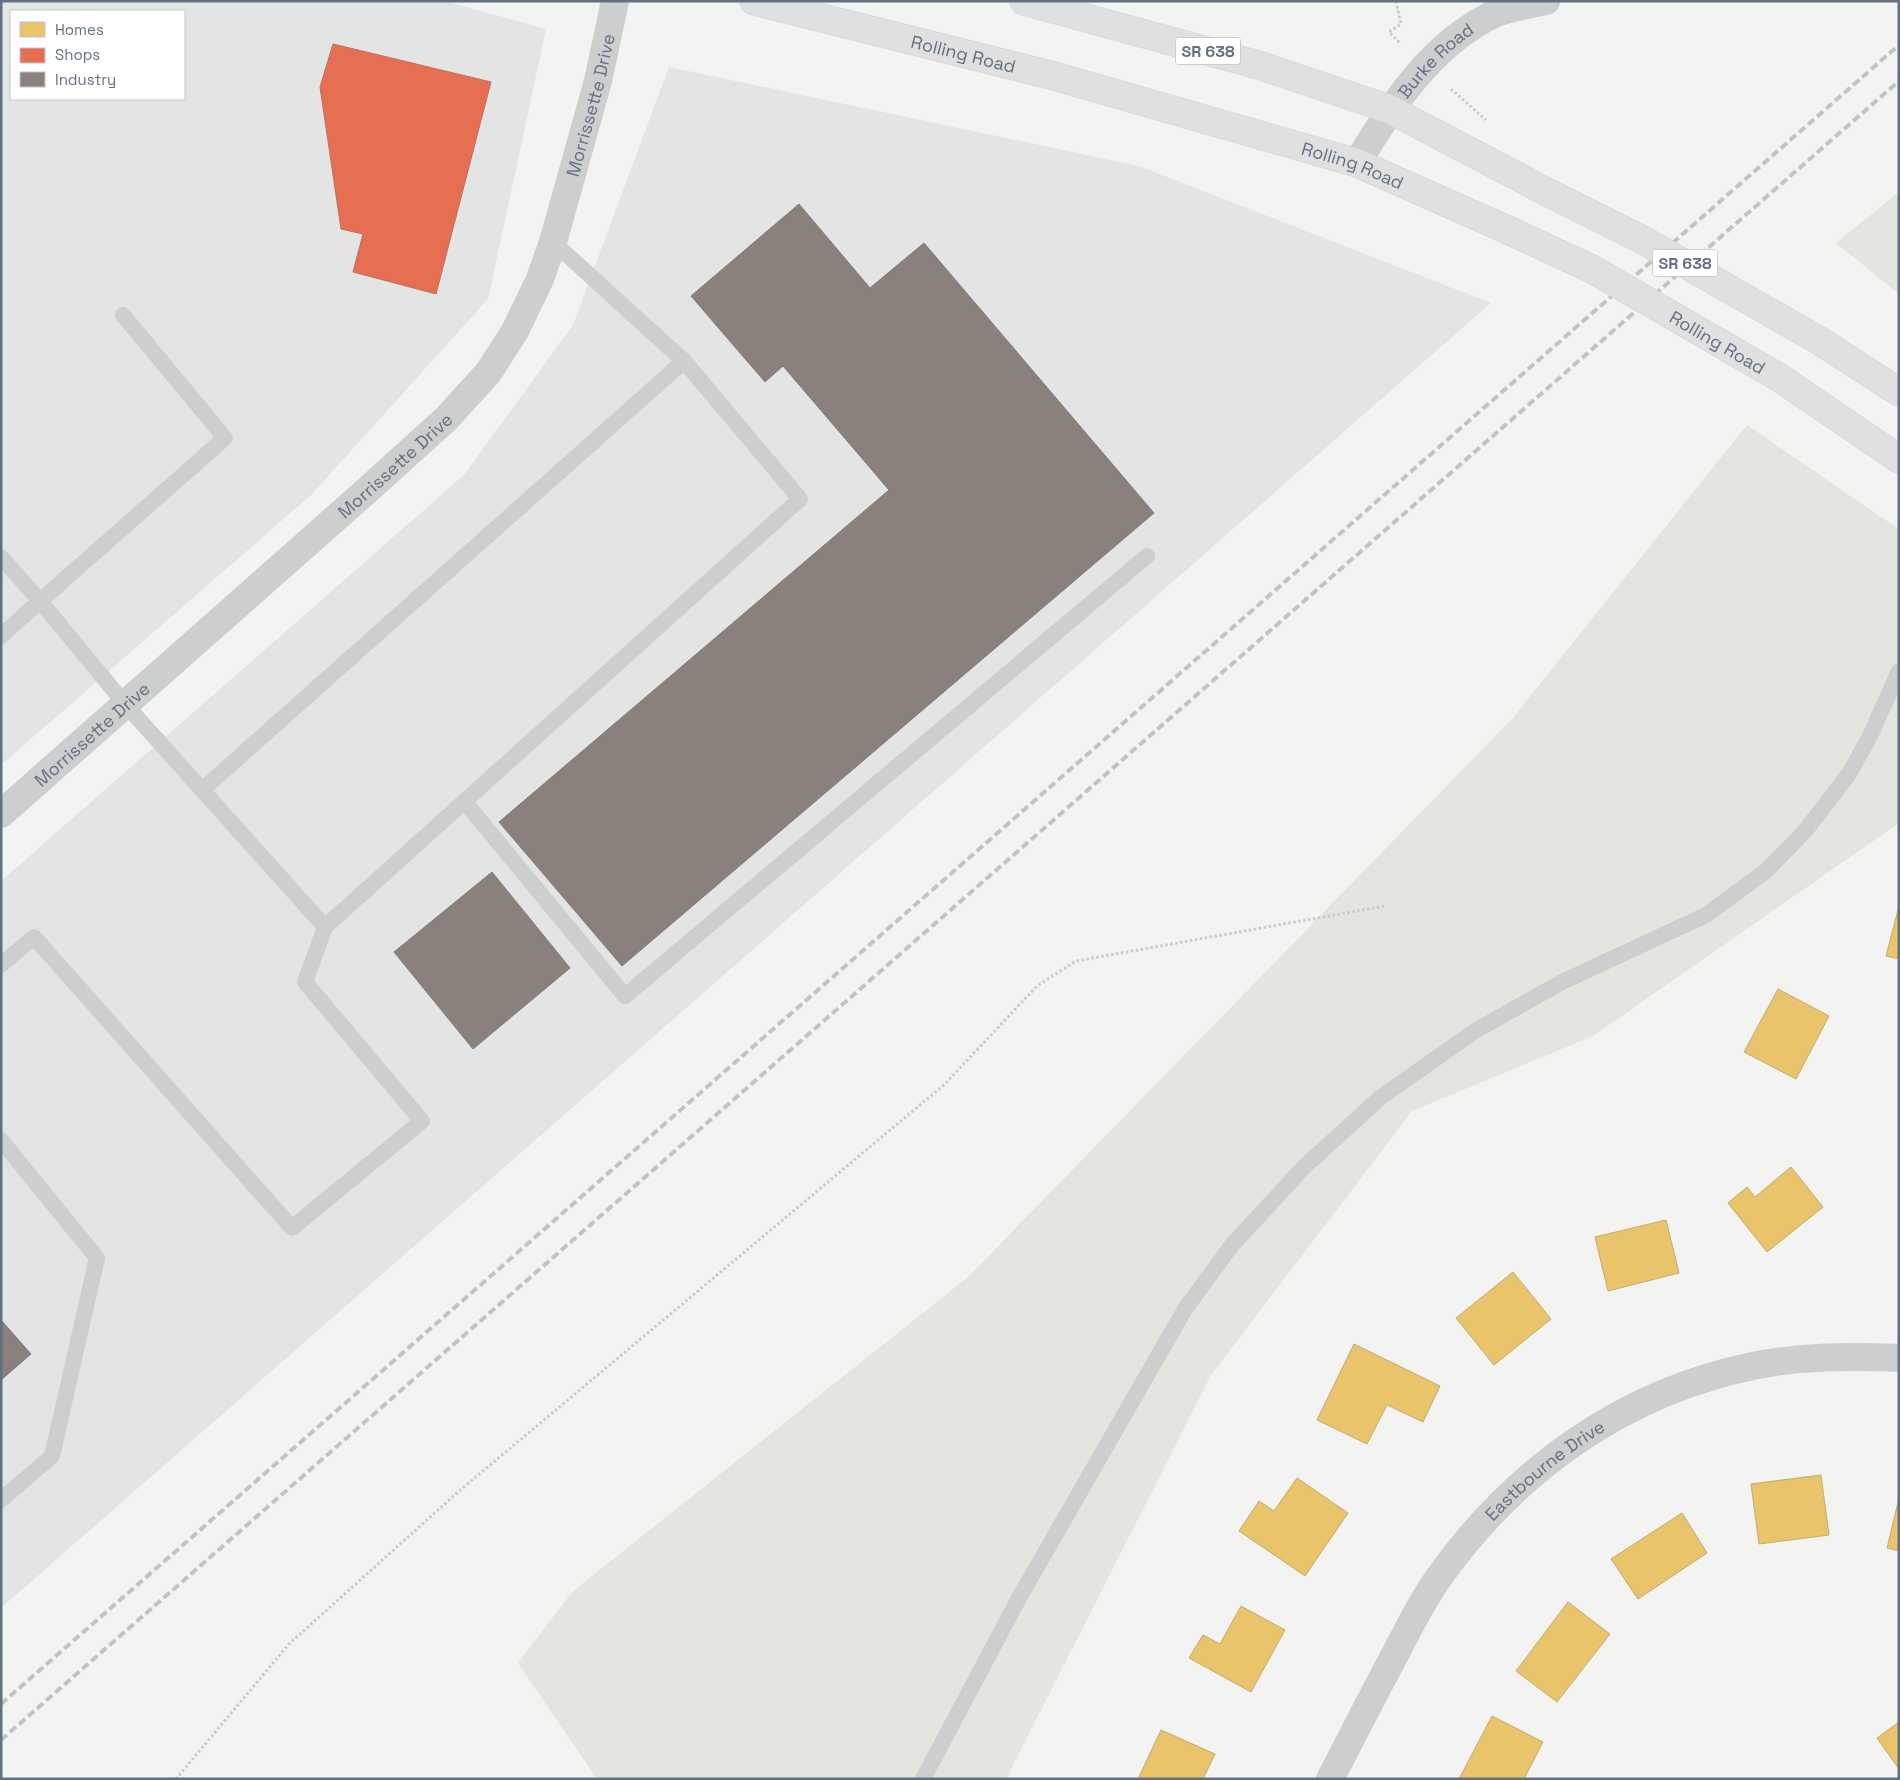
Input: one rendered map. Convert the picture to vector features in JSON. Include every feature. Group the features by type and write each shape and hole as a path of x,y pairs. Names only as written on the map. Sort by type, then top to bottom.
{"main road":[{"name":"Rolling Road","path":"754,1 1054,76 1357,163 1592,269 1780,378 1899,459"},
{"name":"SR 638","path":"1024,1 1262,66 1389,110 1643,240 1820,341 1899,392"}],"street":[{"name":"Morrissette Drive","path":"1,814 446,419 488,373 514,331 540,279 553,242 598,81 615,1"},
{"name":"Burke Road","path":"1357,163 1389,110 1434,56 1459,34 1496,13 1546,1"},
{"name":"Eastbourne Drive","path":"1330,1779 1413,1619 1441,1574 1479,1526 1521,1482 1564,1448 1616,1415 1665,1392 1709,1376 1755,1365 1843,1356 1899,1358"}],"lane":[{"path":"1,965 34,937 292,1228 422,1122 305,982 325,927 800,499 684,361 553,242"},
{"path":"1,636 225,438 123,315"},
{"path":"202,790 684,361"},
{"path":"464,801 625,996 1147,556"},
{"path":"1,557 125,704 325,927"},
{"path":"923,1779 1019,1598 1185,1309 1232,1245 1304,1168 1381,1096 1475,1031 1562,982 1706,915 1766,871 1805,831 1849,774 1870,736 1899,671"},
{"path":"1,1140 97,1258 52,1456 1,1500"}],"path":[{"path":"1396,1 1401,24 1388,32 1425,68 1491,125"},
{"path":"176,1779 289,1644 466,1486 945,1084 1038,986 1076,961 1386,906"}],"shaded area":[{"path":"1,1 444,1 546,29 488,299 311,495 1,765"},
{"path":"669,67 1139,166 1491,303 1,1608 1,881 464,475 573,325"},
{"path":"1899,192 1899,294 1836,243"},
{"path":"1747,425 1897,528 1899,523 1899,823 1593,1036 1412,1111 1211,1375 1006,1779 597,1779 518,1663 573,1591 967,1278 1512,719"}],"building: Homes":[{"path":"1899,906 1899,959 1886,956"},
{"path":"1778,989 1829,1016 1796,1079 1744,1052"},
{"path":"1791,1167 1823,1207 1767,1252 1728,1203 1747,1187 1755,1197"},
{"path":"1666,1220 1679,1273 1608,1291 1595,1237"},
{"path":"1513,1272 1551,1319 1494,1365 1456,1318"},
{"path":"1354,1344 1440,1386 1423,1422 1387,1405 1367,1444 1317,1420"},
{"path":"1821,1475 1829,1535 1759,1544 1751,1484"},
{"path":"1297,1478 1348,1513 1305,1576 1239,1531 1259,1501 1274,1511"},
{"path":"1899,1498 1899,1551 1887,1548"},
{"path":"1682,1513 1707,1553 1638,1599 1611,1559"},
{"path":"1568,1602 1610,1634 1557,1702 1516,1671"},
{"path":"1241,1606 1285,1630 1251,1692 1189,1658 1203,1635 1220,1644"},
{"path":"1492,1716 1543,1742 1524,1779 1459,1779"},
{"path":"1899,1722 1899,1769 1877,1738"},
{"path":"1161,1730 1215,1754 1203,1779 1138,1779"}],"building: Shops":[{"path":"333,44 491,82 436,294 353,272 363,234 341,229 320,87"}],"building: Industry":[{"path":"799,204 870,288 924,243 1154,513 622,966 499,822 889,490 783,366 765,382 691,296"},
{"path":"492,872 570,968 473,1049 394,952"},
{"path":"1,1320 31,1354 1,1380"}],"railway":[{"path":"1,1704 1899,45"},
{"path":"1,1740 1899,81"}]}
